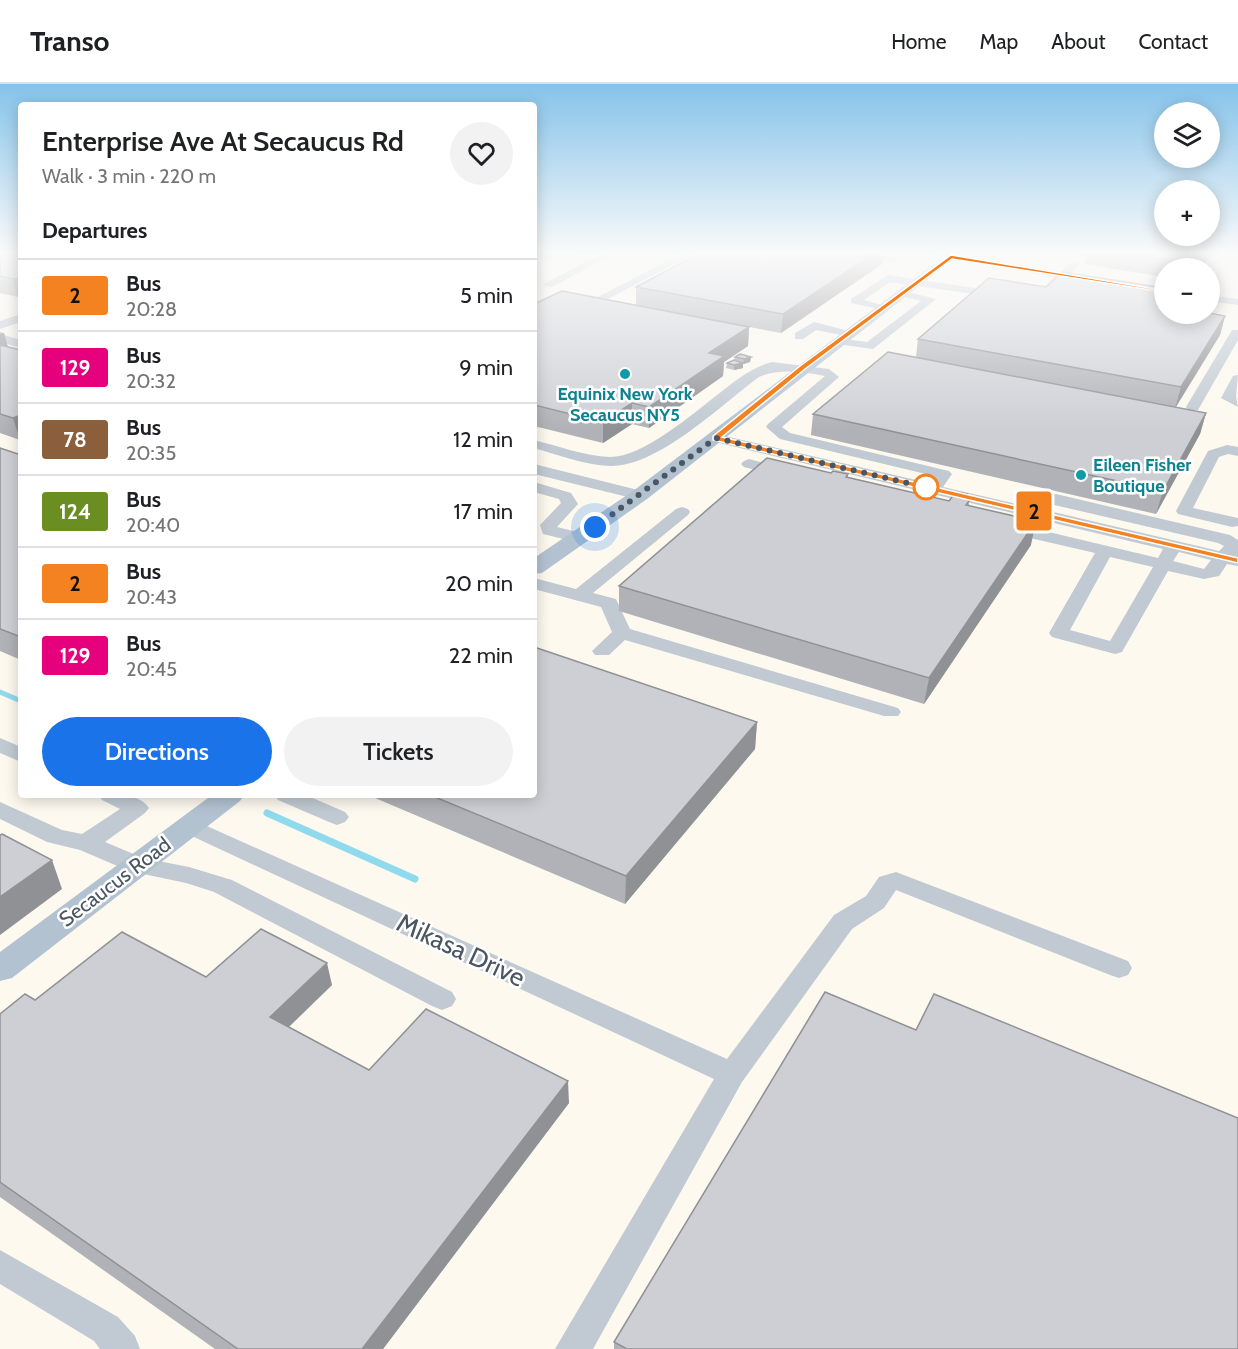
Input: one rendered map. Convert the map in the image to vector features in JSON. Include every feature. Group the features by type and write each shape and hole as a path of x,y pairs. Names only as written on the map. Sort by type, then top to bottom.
{"main road":[{"path":"537,566 580,538 716,438 876,311"},
{"name":"Secaucus Road","path":"0,969 226,798"}],"street":[{"path":"800,336 814,326 869,346 914,311"},
{"path":"0,326 18,319"},
{"path":"0,326 18,332"},
{"path":"1193,407 1232,331"},
{"path":"0,338 18,343"},
{"path":"537,445 596,459 618,461 643,455 754,374 772,366 829,372 832,376 773,427 785,436 944,474 936,505 931,506"},
{"path":"1238,379 1228,398 1238,403"},
{"path":"776,389 809,396"},
{"path":"716,438 1174,545 1228,554"},
{"path":"996,525 1162,565 1204,574 1213,572 1228,554 1235,515 1184,511 1214,454 1227,449 1238,452"},
{"path":"749,464 806,478"},
{"path":"537,470 640,495"},
{"path":"537,488 565,496 570,504 548,525 549,530 580,538"},
{"path":"1035,512 1046,499 1056,499 1228,554"},
{"path":"579,595 682,512"},
{"path":"1104,552 1059,633 1115,648 1174,545"},
{"path":"537,584 609,603 622,633"},
{"path":"602,651 622,633"},
{"path":"622,633 891,712"},
{"path":"0,745 18,754"},
{"path":"86,843 137,808 116,798"},
{"path":"293,798 337,817"},
{"path":"0,810 55,836 86,843 138,865 189,875 223,886 442,999"},
{"name":"Mikasa Drive","path":"189,826 732,1074"},
{"path":"573,1349 732,1074 843,922 875,902 888,883 896,881 1119,968"},
{"path":"0,1266 106,1329 122,1349"}],"shaded area":[{"path":"0,311 18,311 18,798 537,798 537,311 1154,311 1154,324 1220,324 1220,311 1238,311 1238,1349 0,1349"}],"building":[{"name":"Equinix New York Secaucus NY5","path":"537,311 666,311 749,327 709,353 724,356 649,407 632,403 603,422 537,406"},
{"path":"767,311 787,311 783,314"},
{"path":"951,311 1154,311 1154,324 1220,324 1220,315 1225,316 1181,387 918,339"},
{"path":"0,345 18,349 18,416 13,418 0,414"},
{"name":"Eileen Fisher Boutique","path":"888,352 1206,413 1163,491 813,414"},
{"path":"740,354 751,357 744,359 735,357"},
{"path":"734,360 743,363 734,365 727,363"},
{"path":"0,448 18,454 18,636 0,629"},
{"path":"767,458 831,473 833,471 848,474 846,477 949,501 956,492 967,494 964,497 971,498 966,505 1036,521 929,678 619,586"},
{"path":"537,648 757,722 626,876 437,798 537,798"},
{"path":"0,835 52,860 0,897"},
{"path":"261,929 327,963 270,1017 369,1070 426,1009 568,1081 362,1349 238,1349 0,1182 0,1014 25,994 35,1000 122,932 206,977"},
{"path":"825,992 916,1030 934,994 1238,1118 1238,1349 627,1349 614,1342"}],"waterway":[{"path":"0,692 18,700"},
{"path":"267,813 415,879"}],"bus line":[{"name":"2","path":"876,311 716,438 1238,561"}],"place":[{"name":"Equinix New York Secaucus NY5","path":"625,374"},
{"name":"Eileen Fisher Boutique","path":"1081,475"}],"route":[{"path":"595,527 716,438 933,489 926,487"}]}
